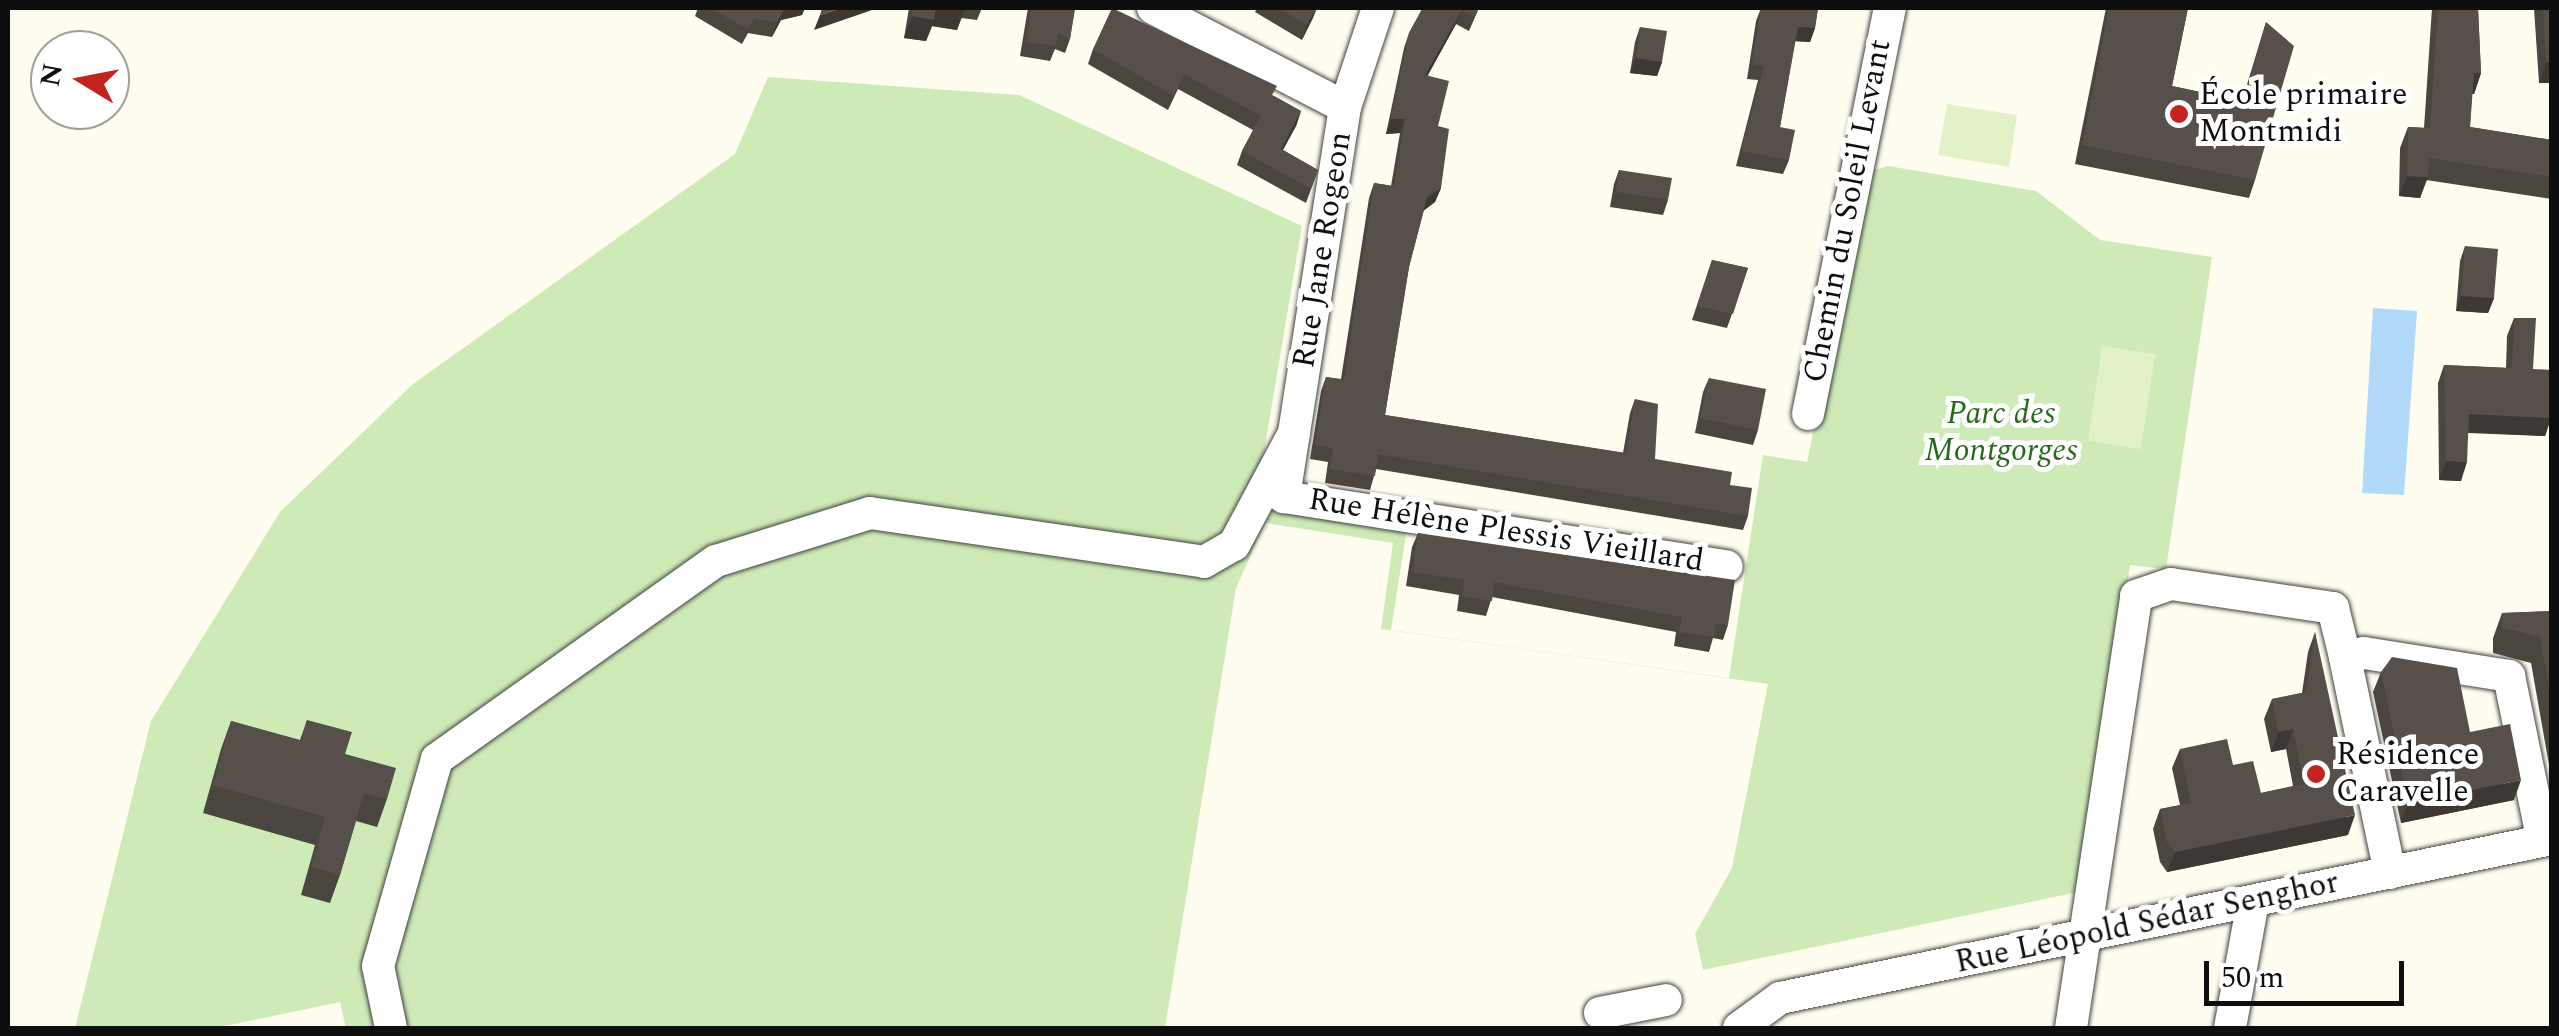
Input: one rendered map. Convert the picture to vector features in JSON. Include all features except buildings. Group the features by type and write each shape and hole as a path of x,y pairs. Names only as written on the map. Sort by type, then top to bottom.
{"street":[{"path":"1153,8 1345,108"},
{"name":"Rue Jane Rogeon","path":"1284,496 1345,108 1378,8"},
{"name":"Chemin du Soleil Levant","path":"1808,414 1890,8"},
{"path":"391,1028 378,966 437,759 716,561 870,514 1204,562 1234,545 1294,433"},
{"name":"Rue Hélène Plessis Vieillard","path":"1284,496 1727,566"},
{"path":"2071,1028 2136,596 2170,584 2333,608 2390,873"},
{"path":"2345,657 2413,656 2509,676 2547,840"},
{"name":"Rue Léopold Sédar Senghor","path":"1743,1023 1780,998 2547,840"},
{"path":"2230,1028 2253,902"},
{"path":"1600,1013 1666,1000"}],"green space":[{"name":"Parc des Montgorges","path":"768,77 1019,95 1302,226 1255,505 1407,528 1391,630 1729,678 1763,455 1807,462 1868,172 1888,166 2036,191 2100,240 2212,257 2166,569 2130,565 2083,891 1703,970 1695,934 1732,868 1768,684 1381,629 1393,543 1265,523 1236,588 1165,1028 346,1028 340,1002 216,1028 75,1028 151,721 280,512 413,384 735,154"},
{"path":"1947,104 2017,115 2009,167 1938,155"},
{"path":"2102,346 2155,354 2141,449 2088,441"}],"water":[{"path":"2373,308 2417,311 2404,495 2362,493"}],"place":[{"name":"École primaire Montmidi","path":"2179,114"},
{"name":"Résidence Caravelle","path":"2316,774"}]}
